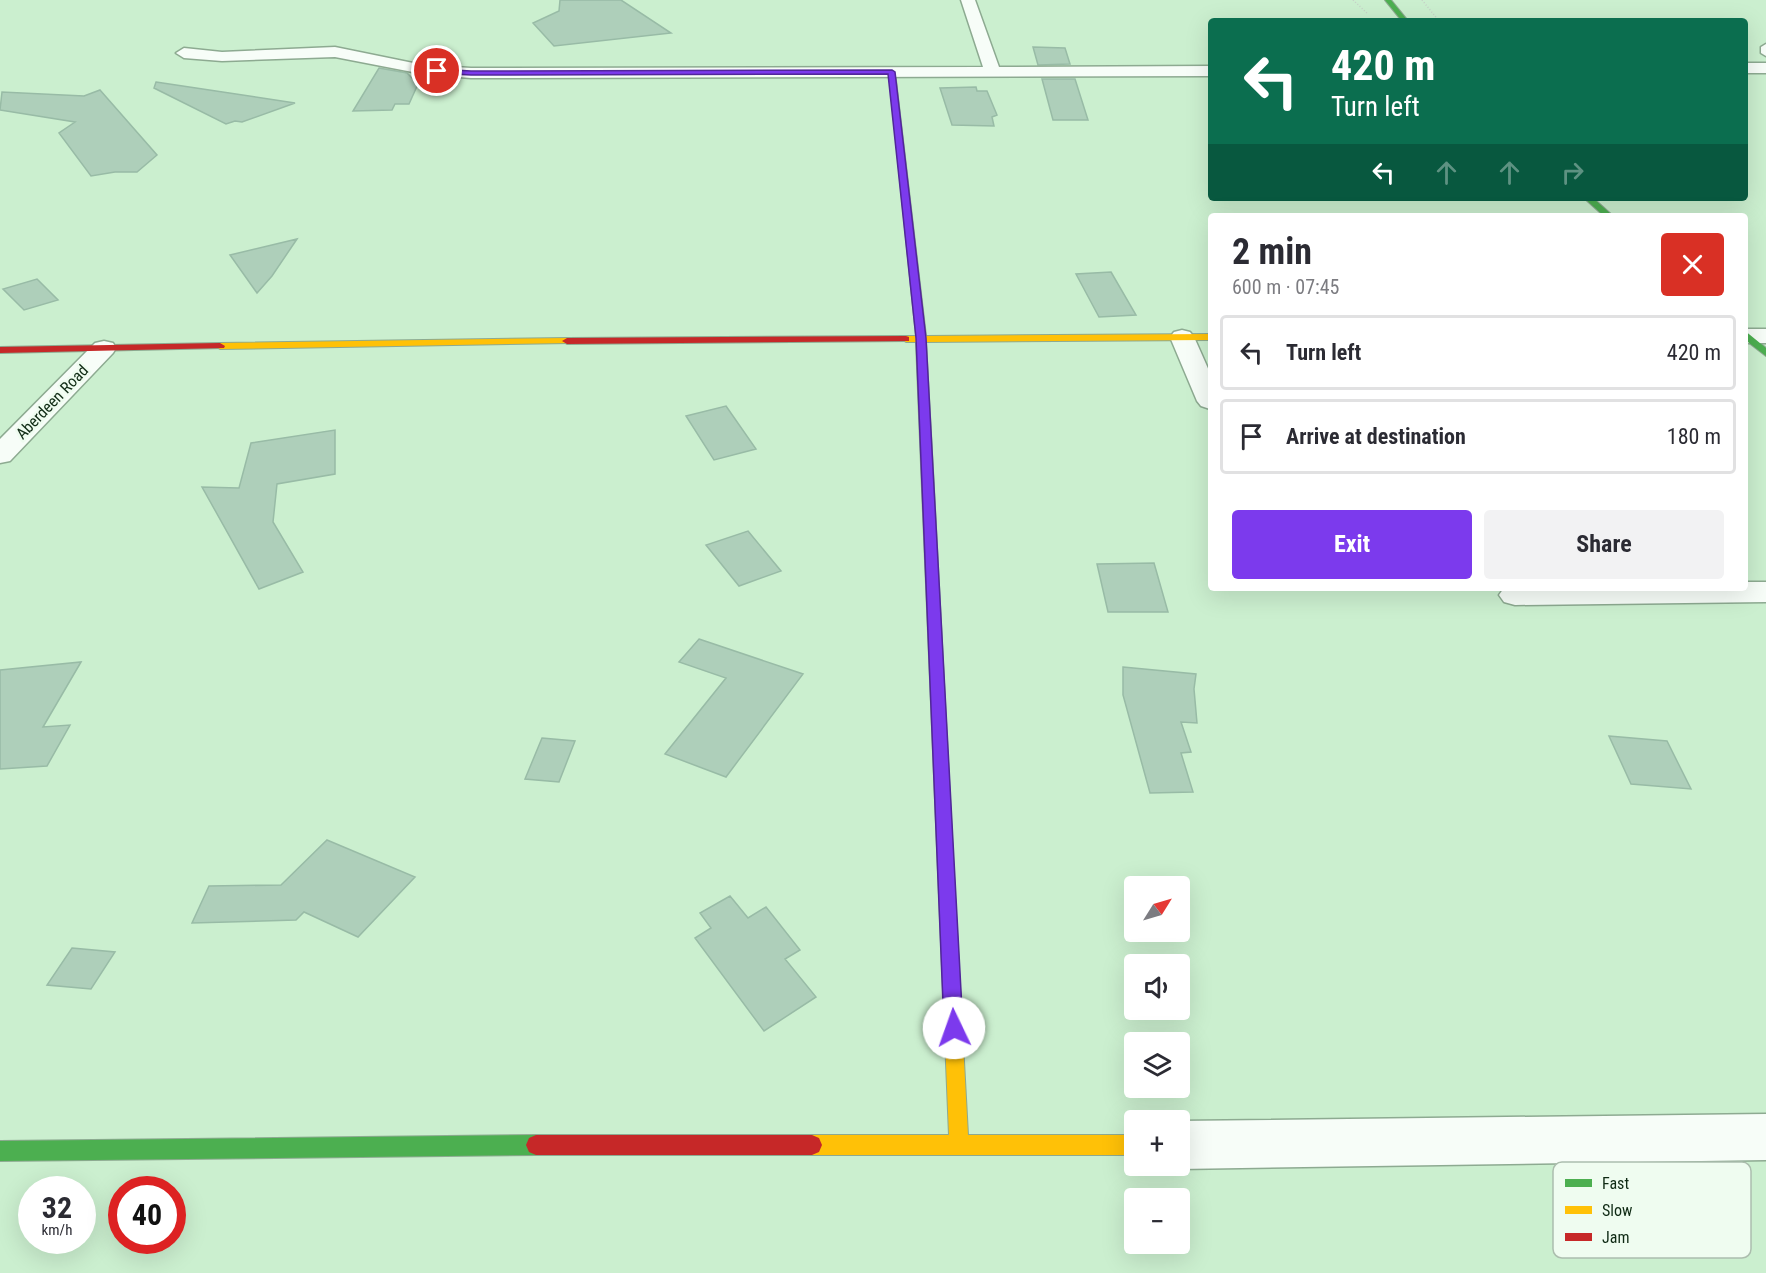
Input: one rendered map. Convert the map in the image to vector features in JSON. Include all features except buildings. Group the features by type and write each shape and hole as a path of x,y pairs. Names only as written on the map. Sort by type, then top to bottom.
{"street":[{"path":"968,0 993,72"},
{"path":"1388,0 1403,18"},
{"path":"184,53 203,57 224,57 338,52 368,56 414,68 471,73 1208,71"},
{"path":"1748,68 1766,68"},
{"path":"892,72 921,338 959,1146"},
{"path":"1592,201 1606,213"},
{"path":"1751,335 1766,353"},
{"path":"1182,337 1208,396"},
{"path":"0,350 921,338 1208,337"},
{"name":"Aberdeen Road","path":"0,455 104,348"},
{"path":"1515,595 1766,592"},
{"path":"1190,1145 1766,1137"},
{"path":"0,1151 528,1145 1124,1145"}],"lane":[{"path":"1766,47 1766,53"}],"path":[{"path":"1353,0 1371,18"},
{"path":"1422,0 1436,18"}],"traffic: fast":[{"path":"1388,0 1403,18"},
{"path":"1592,201 1606,213"},
{"path":"1748,337 1766,353"},
{"path":"0,1151 536,1145"}],"traffic: slow":[{"path":"892,72 921,338 928,489"},
{"path":"906,339 1208,337"},
{"path":"220,346 567,341"},
{"path":"947,895 959,1146"},
{"path":"812,1145 1124,1145"}],"traffic: jam":[{"path":"567,341 906,339"},
{"path":"0,350 220,346"},
{"path":"928,489 947,895"},
{"path":"536,1145 812,1145"}],"route":[{"path":"437,71 471,73 892,72 921,338 954,1028"}]}
